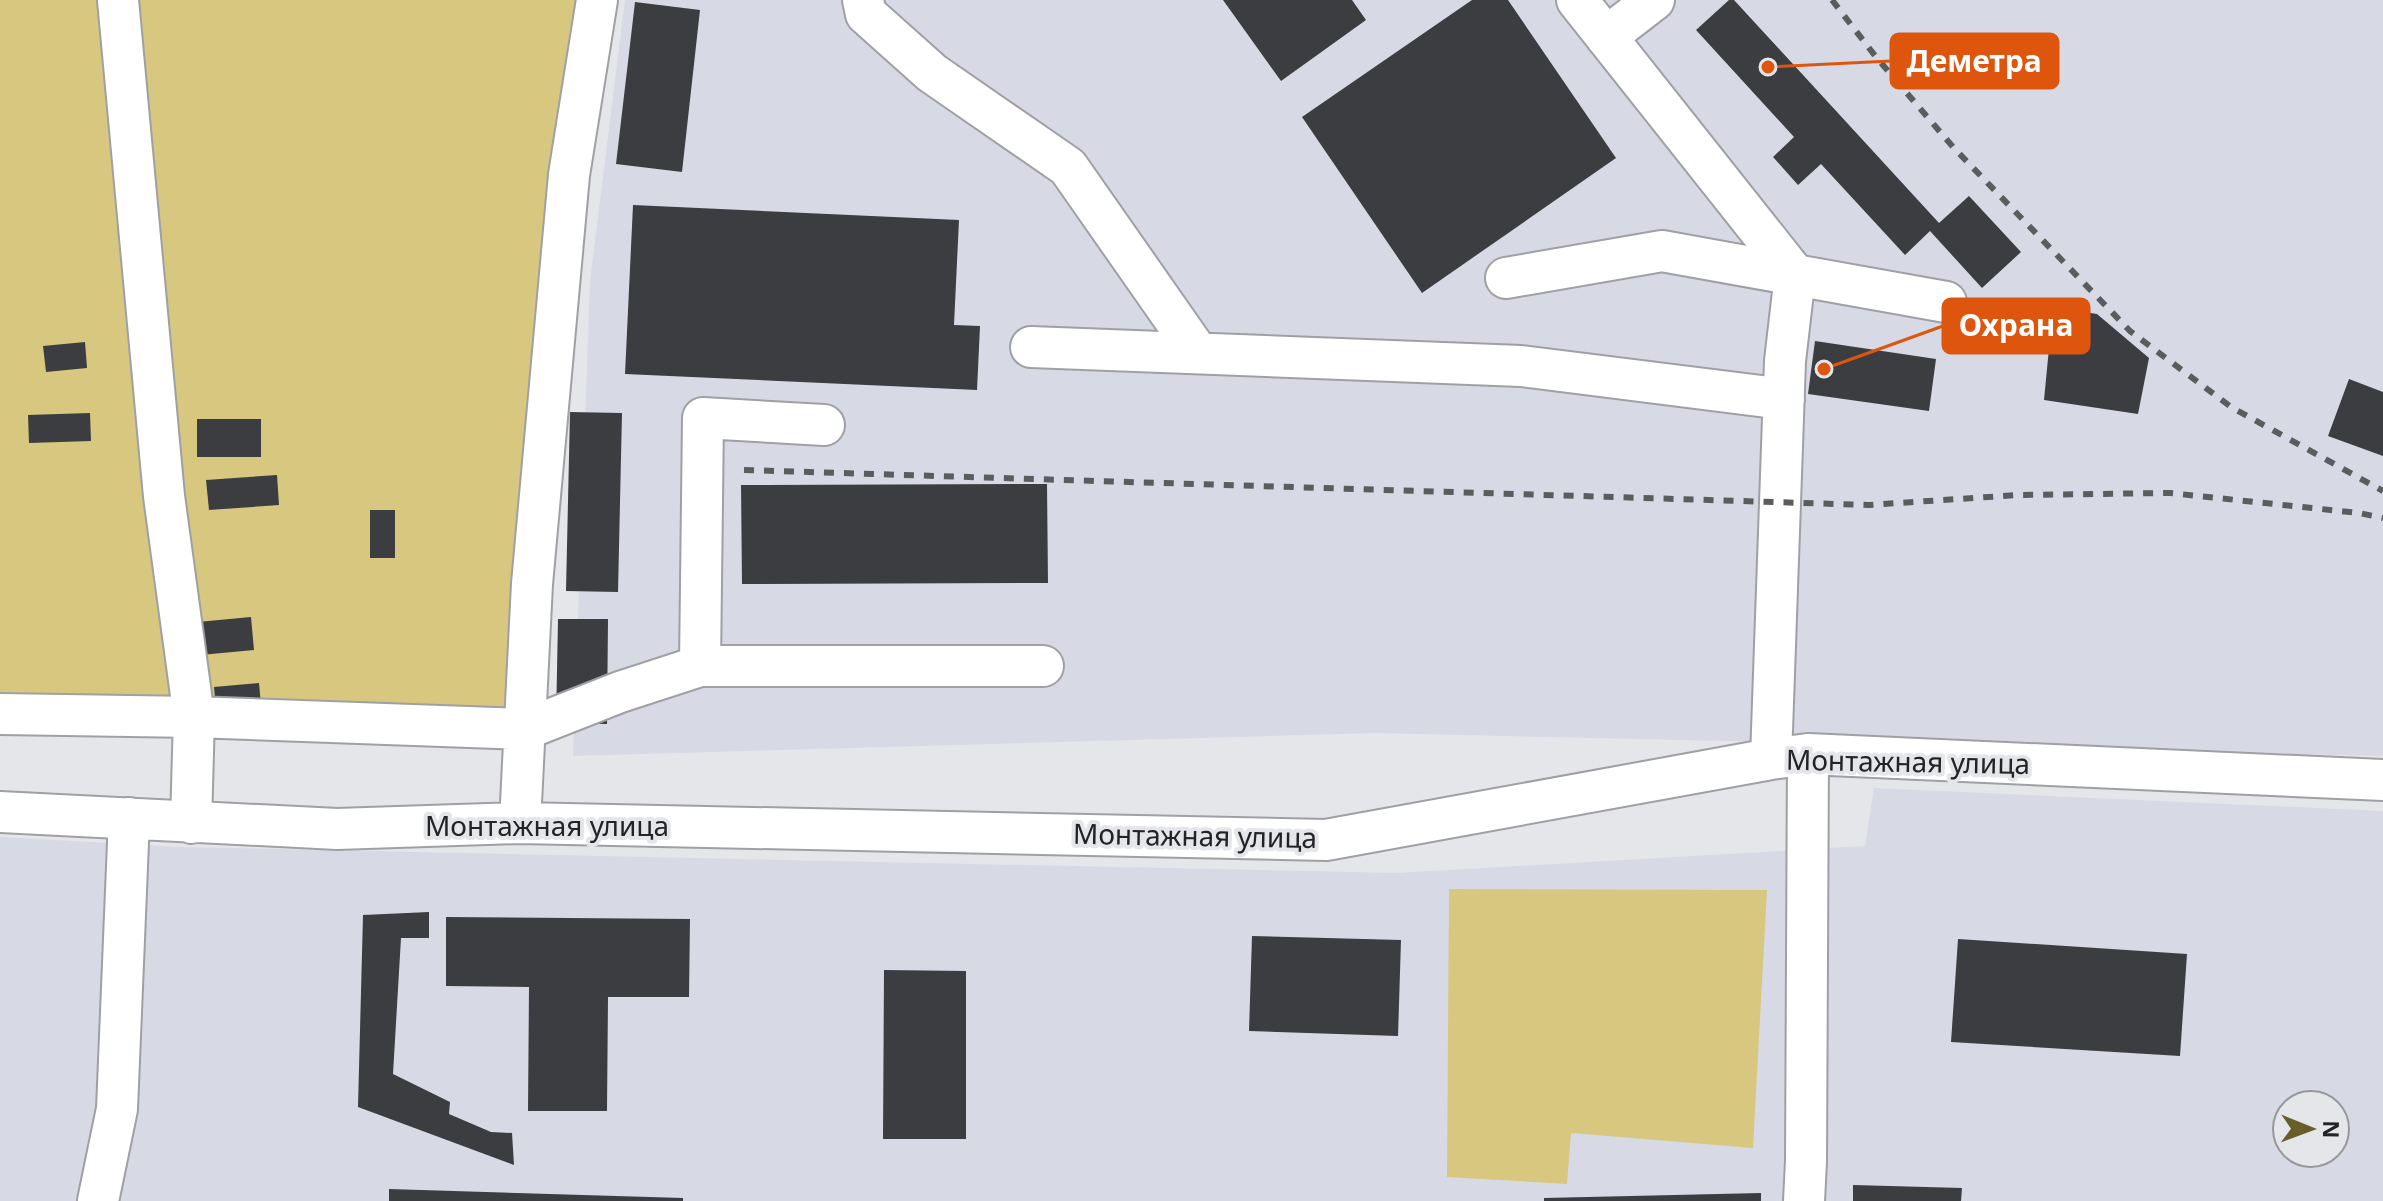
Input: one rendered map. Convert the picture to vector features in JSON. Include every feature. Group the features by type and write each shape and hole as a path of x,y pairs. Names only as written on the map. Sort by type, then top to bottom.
{"street":[{"path":"118,0 164,496 194,717 191,823"},
{"path":"520,823 532,584 569,175 597,0"},
{"path":"863,0 866,14 932,73 1068,167 1198,353"},
{"path":"1577,0 1795,275 1784,399 1789,757 1806,1161 1804,1201"},
{"path":"1606,37 1654,0"},
{"path":"1506,278 1662,251 1946,302"},
{"path":"1031,347 1521,366 1784,399"},
{"path":"700,666 703,418 824,425"},
{"path":"0,714 194,717 526,729 620,692 700,666 1043,666"},
{"name":"Монтажная улица","path":"0,812 337,829 520,823 1326,840 1789,757 2383,780"},
{"path":"98,1201 117,1109 129,818"}],"shaded area":[{"path":"0,0 598,0 526,729 0,715"},
{"path":"625,0 2383,0 2383,756 1375,733 573,756 590,281"},
{"path":"1874,788 2383,811 2383,1201 0,1201 0,837 182,847 1397,873 1865,846"},
{"path":"1449,889 1767,890 1753,1148 1571,1133 1567,1184 1447,1177"}],"building":[{"path":"1223,0 1352,0 1366,20 1281,81"},
{"path":"1472,0 1508,0 1616,158 1422,293 1302,117"},
{"path":"1729,0 1734,0 1939,223 1969,196 2021,252 1982,288 1930,231 1905,255 1821,164 1798,185 1773,157 1794,137 1696,30"},
{"path":"635,2 700,10 682,172 616,164"},
{"path":"633,205 959,220 954,325 980,326 977,390 625,374"},
{"path":"2053,307 2097,314 2149,358 2138,414 2044,400"},
{"path":"1815,341 1936,359 1929,411 1808,394"},
{"path":"85,342 87,368 46,372 43,346"},
{"path":"2349,379 2383,392 2383,456 2328,436"},
{"path":"570,412 622,413 618,592 566,591"},
{"path":"90,413 91,441 29,443 28,415"},
{"path":"197,419 261,419 261,457 197,457"},
{"path":"277,475 279,505 209,510 206,480"},
{"path":"1047,484 1048,583 742,584 741,485"},
{"path":"370,510 395,510 395,558 370,558"},
{"path":"251,617 254,650 190,656 187,623"},
{"path":"558,619 608,619 607,724 556,723"},
{"path":"259,683 261,705 216,709 214,687"},
{"path":"429,912 429,938 401,938 393,1074 450,1102 449,1114 491,1132 512,1133 514,1165 358,1107 363,915"},
{"path":"446,917 690,919 689,997 608,997 607,1111 528,1111 529,987 446,986"},
{"path":"1252,936 1401,940 1398,1036 1249,1031"},
{"path":"1958,939 2187,954 2180,1056 1951,1042"},
{"path":"884,970 966,971 966,1139 883,1139"},
{"path":"1853,1185 1962,1188 1961,1201 1853,1201"},
{"path":"389,1189 683,1198 683,1201 389,1201"},
{"path":"1761,1193 1761,1201 1544,1201 1544,1198"}],"railway":[{"path":"1832,0 1953,147 2130,331 2231,407 2383,491"},
{"path":"744,470 1869,505 2018,495 2170,493 2383,518"}],"place":[{"name":"Деметра","path":"1768,67"},
{"name":"Охрана","path":"1824,369"}]}
